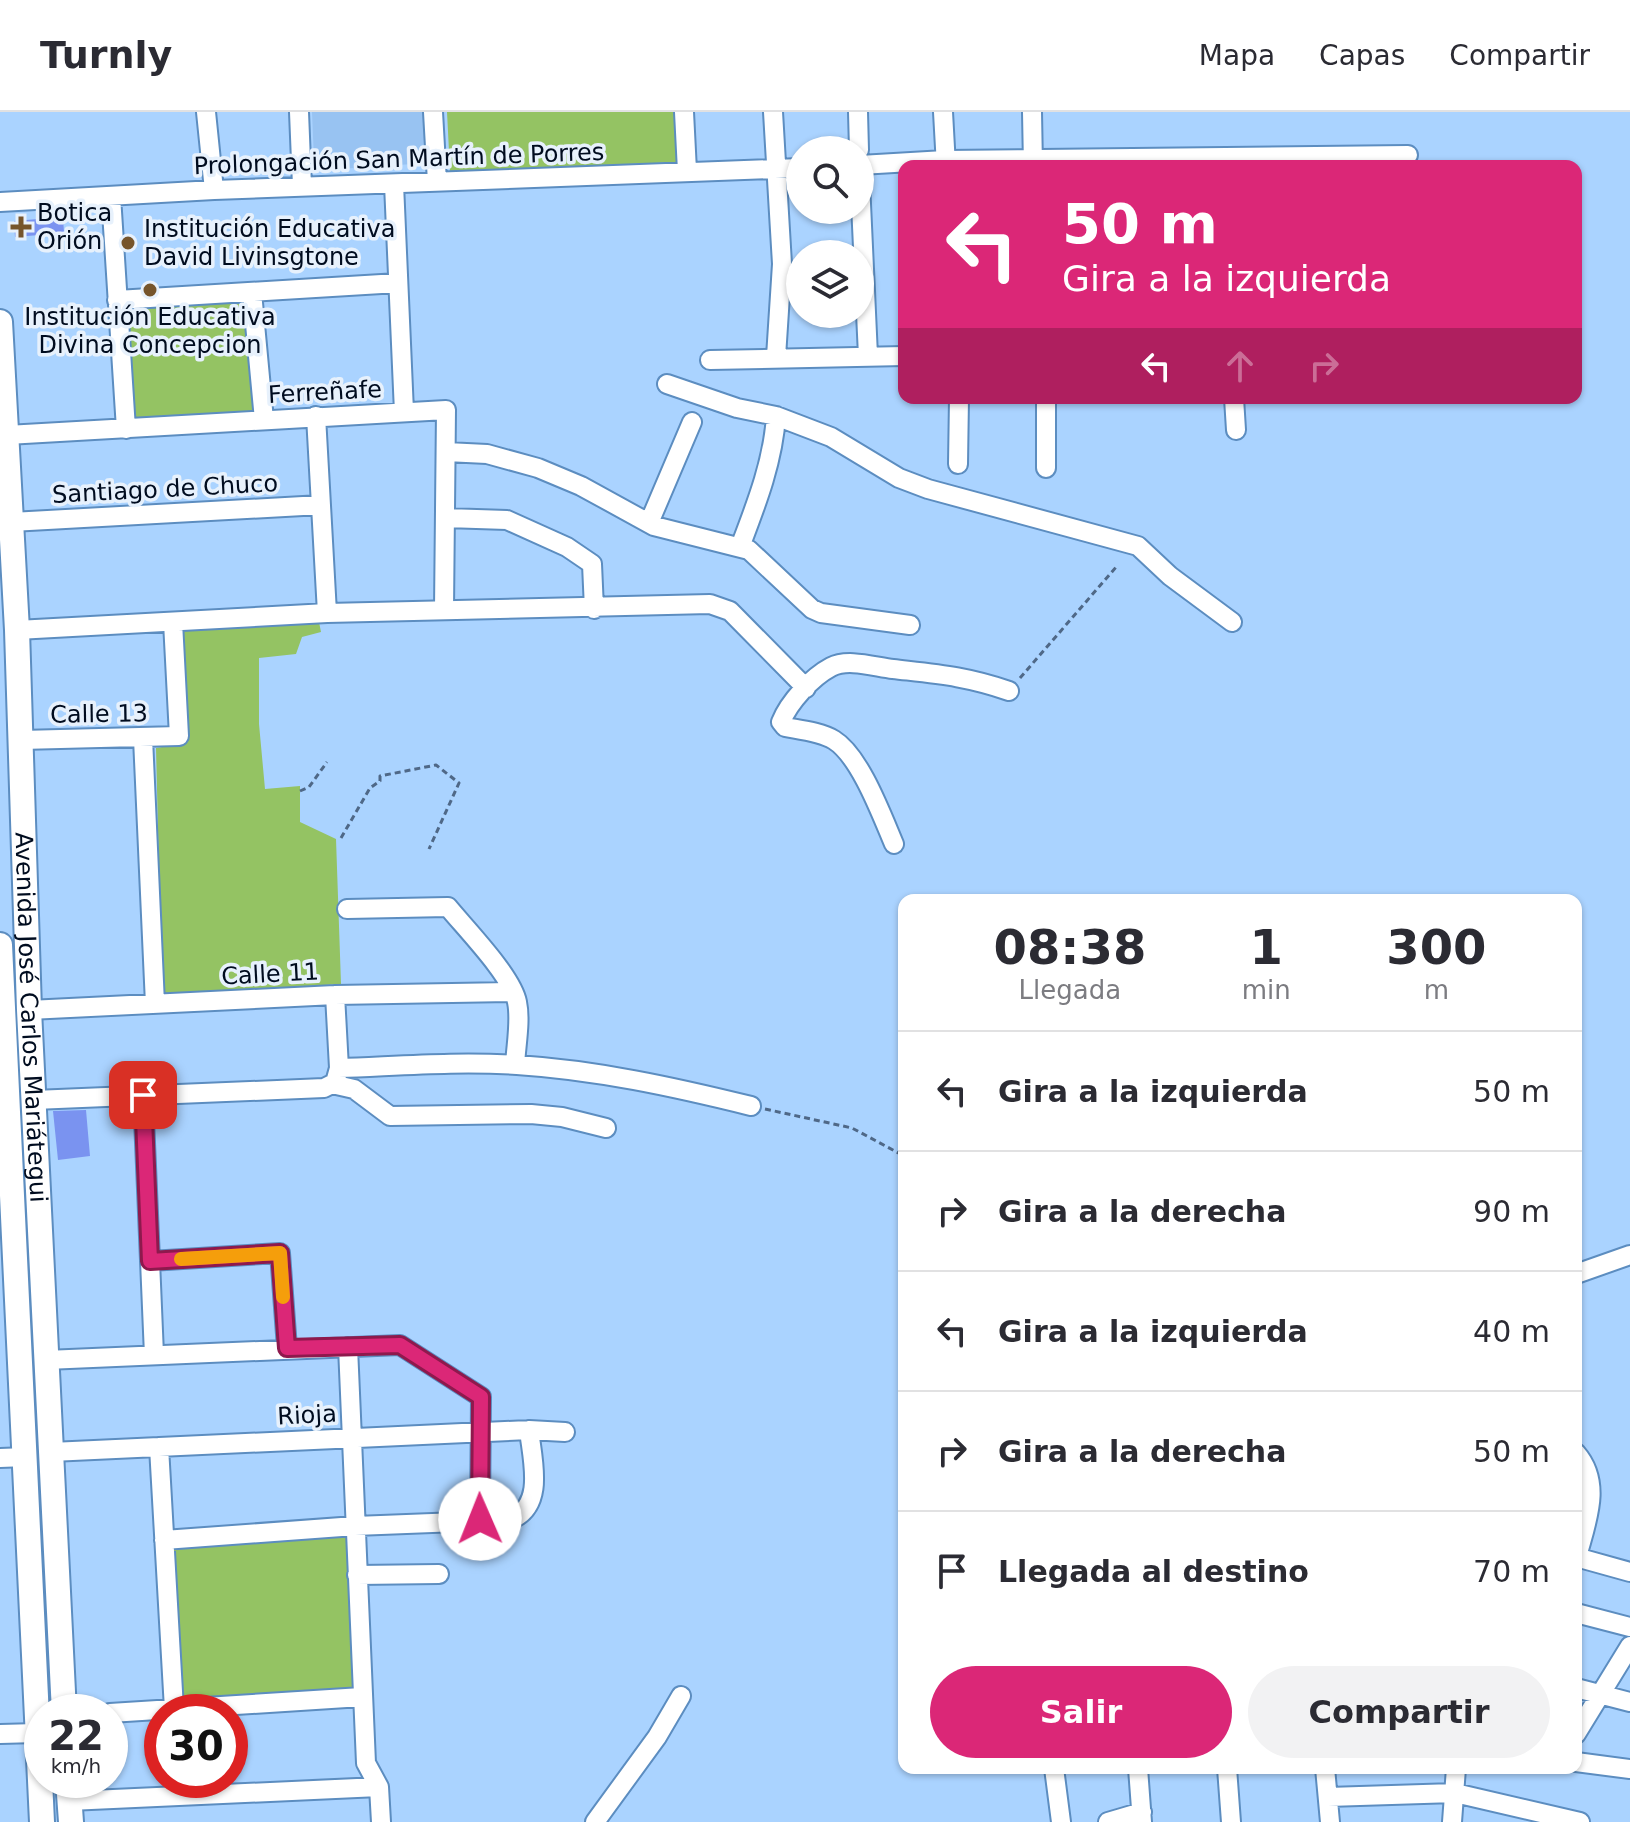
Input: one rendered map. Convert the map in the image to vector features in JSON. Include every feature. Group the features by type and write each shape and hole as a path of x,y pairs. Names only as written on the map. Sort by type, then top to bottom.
{"main road":[{"name":"Avenida José Carlos Mariátegui","path":"0,322 17,630 29,1010 63,1694"},
{"name":"Avenida José Carlos Mariátegui","path":"0,945 7,1270 26,1457 35,1694"},
{"path":"2,982 28,982"},
{"name":"Avenida José Carlos Mariátegui","path":"41,1798 42,1822"}],"street":[{"path":"206,112 214,190"},
{"path":"299,112 302,186"},
{"path":"433,112 437,182"},
{"path":"684,112 687,171"},
{"path":"773,112 782,264 776,357"},
{"path":"858,112 859,136"},
{"path":"943,112 945,160"},
{"path":"1032,112 1033,160"},
{"path":"1233,160 1408,155"},
{"path":"874,165 898,164"},
{"name":"Prolongación San Martín de Porres","path":"0,202 302,186 786,169"},
{"path":"394,184 404,412"},
{"path":"111,196 126,429"},
{"path":"862,224 868,356"},
{"path":"117,300 398,283"},
{"path":"252,292 264,420"},
{"path":"710,360 898,356"},
{"path":"667,384 737,408 776,416 831,437 899,478 1023,516 1138,546 1170,576 1232,622"},
{"path":"958,464 959,404"},
{"path":"1046,404 1046,468"},
{"path":"1234,404 1236,430"},
{"name":"Ferreñafe","path":"7,435 446,410 444,610"},
{"path":"316,416 327,613"},
{"path":"740,547 775,440 776,416"},
{"path":"649,523 692,422"},
{"path":"446,452 487,454 538,468 581,486 649,523 749,550 812,609 821,613 910,625"},
{"name":"Santiago de Chuco","path":"11,522 321,505"},
{"path":"446,518 507,520 567,547 592,563 594,609"},
{"path":"17,630 327,613 720,606 730,611 806,688"},
{"name":"Calle 13","path":"21,740 179,736 173,622"},
{"path":"894,844 869,788 837,741 824,735 785,727 781,722 785,713 806,688 833,665 859,664 937,672 978,680 1009,691"},
{"path":"143,738 155,1004"},
{"path":"347,909 448,907 513,992 517,1003 515,1065"},
{"name":"Calle 11","path":"29,1010 335,995 513,992"},
{"path":"335,995 336,1076"},
{"path":"34,1100 324,1088 336,1076 515,1065 594,1073 751,1106"},
{"path":"336,1076 390,1116 531,1114 562,1117 606,1128"},
{"path":"143,1095 154,1355"},
{"path":"150,1261 280,1253 287,1348"},
{"path":"1582,1272 1630,1255"},
{"path":"46,1360 400,1345 481,1397 480,1519"},
{"path":"348,1347 366,1763 379,1787 381,1822"},
{"path":"164,1540 355,1526 510,1520 519,1516 527,1506 535,1484 529,1430"},
{"name":"Rioja","path":"51,1452 529,1430 565,1432"},
{"path":"159,1447 173,1694"},
{"path":"0,1458 26,1457"},
{"path":"1582,1460 1591,1480 1591,1501 1582,1537"},
{"path":"1582,1558 1630,1572"},
{"path":"357,1575 439,1574"},
{"path":"1582,1615 1630,1627"},
{"path":"1582,1725 1630,1646"},
{"path":"1582,1690 1630,1702"},
{"path":"595,1822 657,1737 681,1696"},
{"path":"248,1704 362,1697"},
{"path":"0,1734 24,1733"},
{"path":"1582,1763 1630,1769"},
{"path":"1055,1774 1061,1822"},
{"path":"1108,1822 1128,1814 1142,1817 1138,1774"},
{"path":"1227,1774 1231,1822"},
{"path":"1326,1774 1330,1822"},
{"path":"1452,1822 1456,1774"},
{"path":"69,1801 379,1787"},
{"path":"1328,1797 1455,1793 1580,1822"}],"path":[{"path":"1009,691 1117,566"},
{"path":"300,791 309,787 327,762"},
{"path":"341,838 370,788 380,781 380,776 436,765 459,783 429,849"},
{"path":"751,1106 852,1128 898,1153"}],"shaded area":[{"path":"312,112 425,112 427,163 325,170 314,160"}],"green space":[{"path":"447,112 679,112 680,162 450,171"},
{"path":"252,297 261,414 135,422 125,305"},
{"path":"319,622 321,632 302,637 296,654 259,658 259,724 265,789 300,786 300,822 336,839 341,984 162,995 156,748 186,743 180,630"},
{"path":"351,1530 354,1691 248,1699 248,1694 178,1694 171,1545"}],"building":[{"path":"63,217 64,233 15,237 14,221"},
{"path":"86,1110 90,1156 58,1160 53,1111"}],"slow traffic":[{"path":"181,1259 280,1253 283,1297"}],"place":[{"name":"Botica Orión","path":"21,227"},
{"name":"Institución Educativa David Livinsgtone","path":"128,243"},
{"name":"Institución Educativa Divina Concepcion","path":"150,290"}],"route":[{"path":"143,1095 150,1261 280,1253 287,1348 400,1345 481,1397 480,1519"}]}
